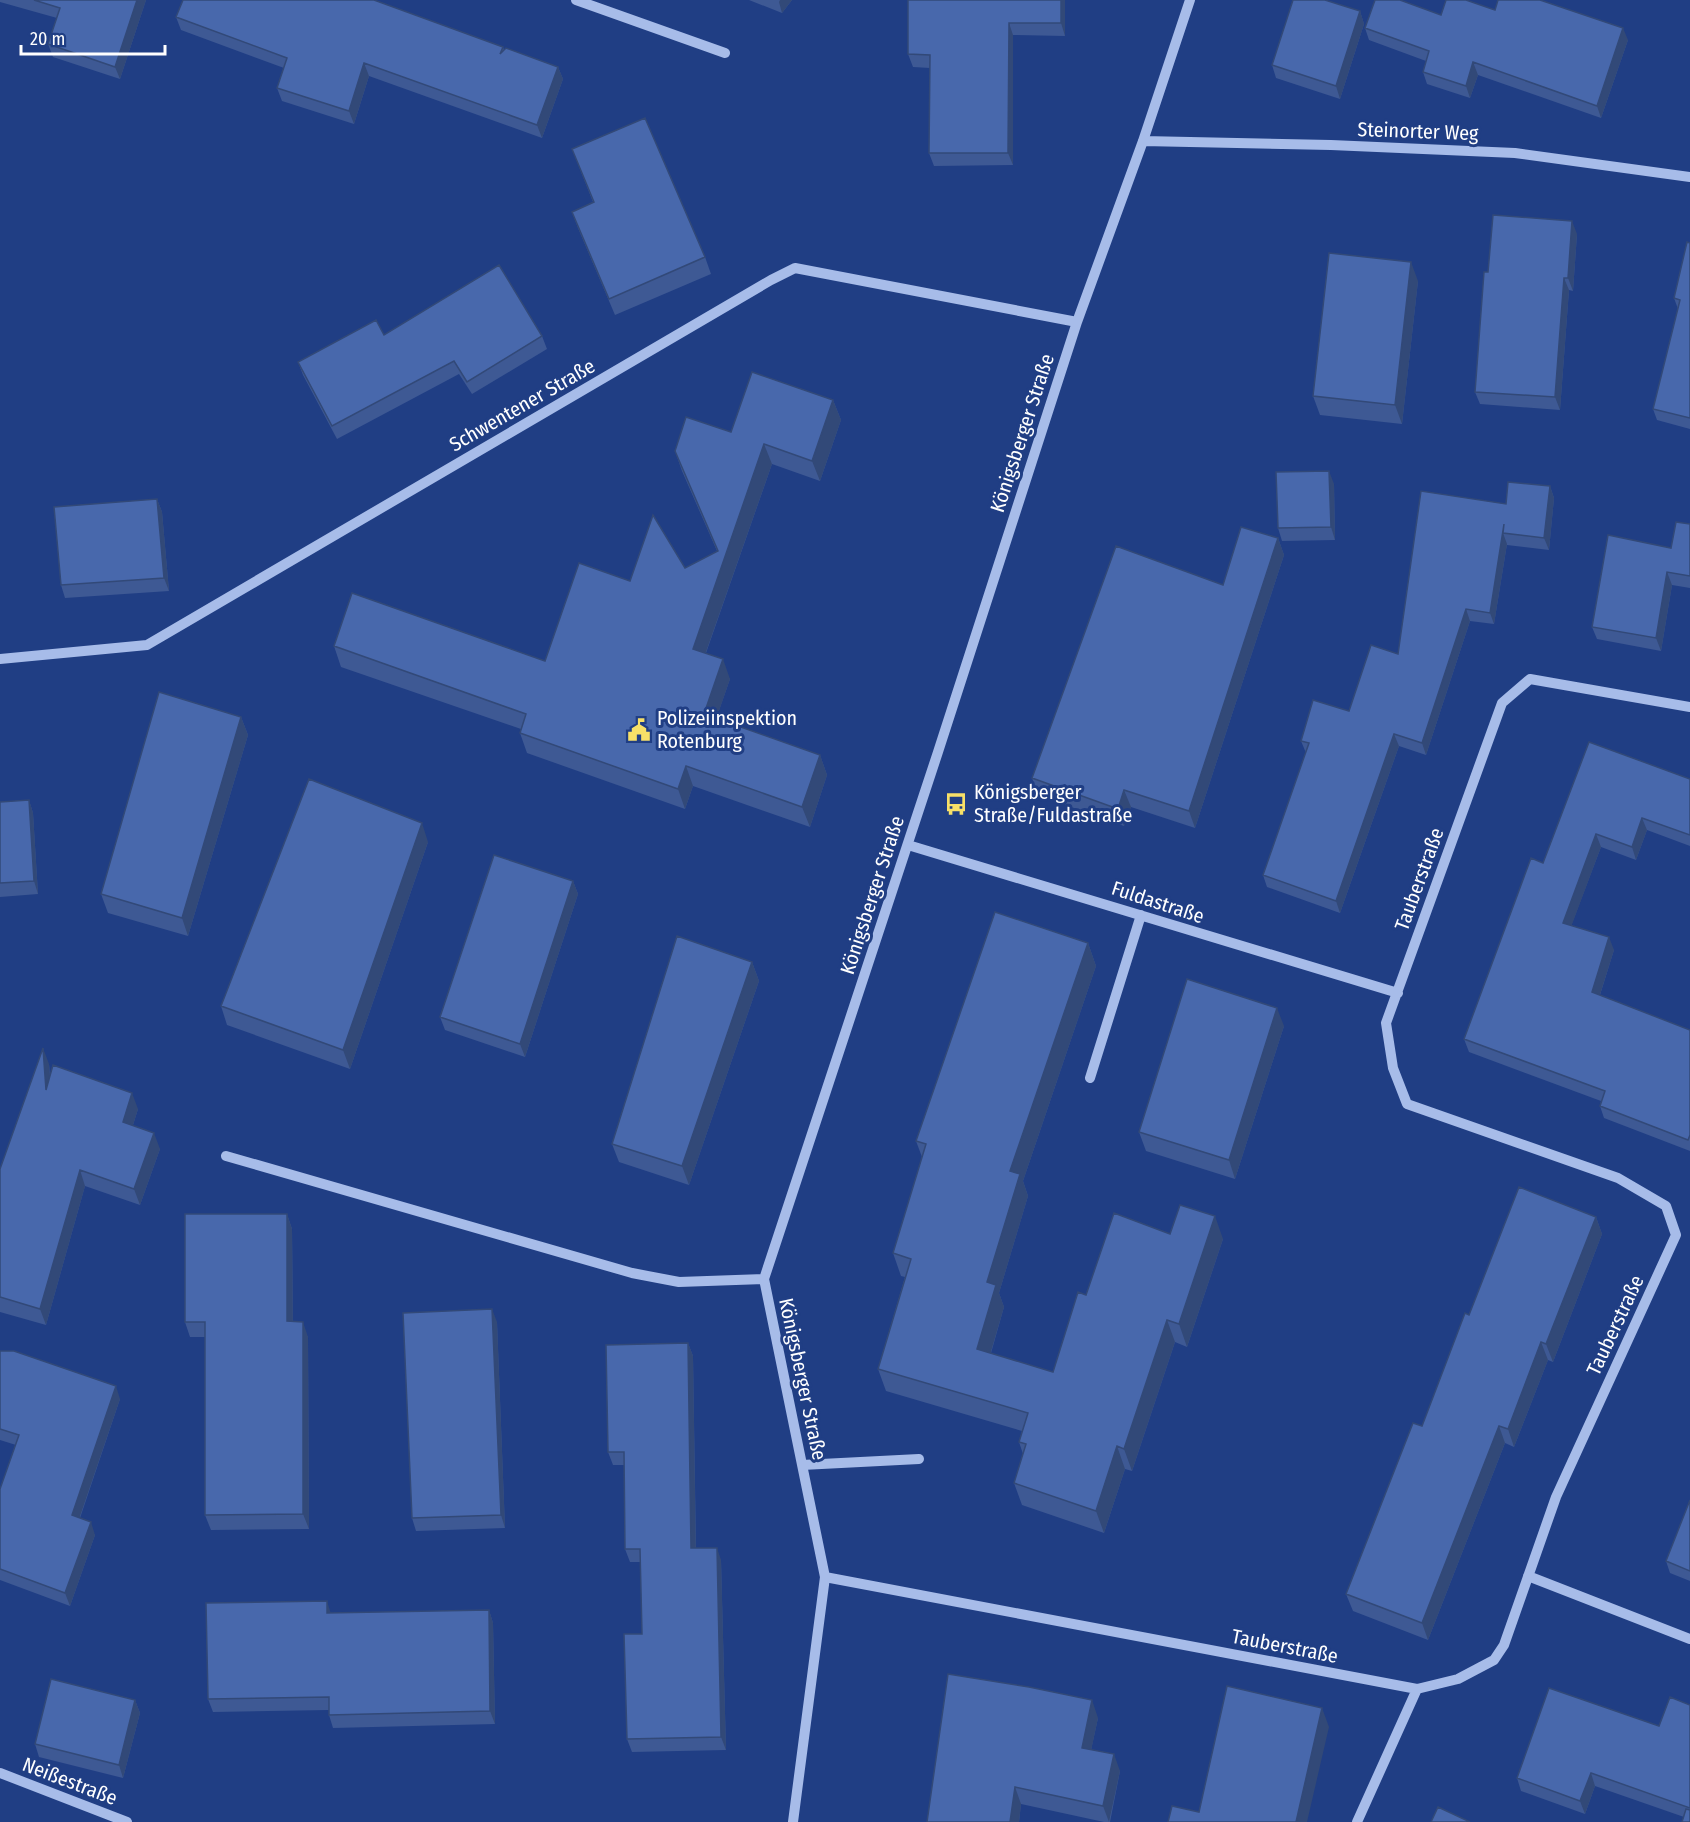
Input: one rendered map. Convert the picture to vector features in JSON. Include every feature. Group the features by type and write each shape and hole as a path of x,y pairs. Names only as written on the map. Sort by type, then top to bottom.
{"street":[{"path":"576,0 725,53"},
{"name":"Königsberger Straße","path":"794,1822 825,1577 764,1279 908,845 1077,322 1143,141 1190,0"},
{"name":"Steinorter Weg","path":"1143,141 1331,145 1515,153 1690,177"},
{"name":"Schwentener Straße","path":"0,659 147,645 795,268 1077,322"},
{"name":"Tauberstraße","path":"825,1577 1417,1689 1458,1679 1494,1660 1504,1645 1556,1497 1676,1235 1666,1206 1618,1178 1407,1104 1393,1068 1386,1023 1502,703 1530,679 1690,707"},
{"name":"Fuldastraße","path":"908,845 1398,993"},
{"path":"1090,1078 1141,915"},
{"path":"226,1156 632,1273 680,1282 764,1279"},
{"path":"802,1465 919,1459"},
{"path":"1528,1576 1690,1639"},
{"path":"1357,1822 1417,1689"},
{"name":"Neißestraße","path":"0,1773 127,1822"}],"building":[{"path":"34,0 137,0 115,67 48,44 60,8"},
{"path":"183,0 374,0 503,47 500,54 506,48 558,67 537,125 364,63 349,111 277,88 287,58 176,17"},
{"path":"908,0 1061,0 1061,23 1009,23 1008,153 929,153 930,55 908,54"},
{"path":"1293,0 1325,0 1360,11 1336,86 1272,65"},
{"path":"1375,0 1400,0 1441,15 1446,0 1466,0 1495,10 1498,0 1540,0 1623,28 1597,106 1473,62 1466,86 1423,72 1429,51 1365,28"},
{"path":"645,118 705,257 609,299 572,212 594,202 572,149"},
{"path":"1493,215 1572,221 1568,278 1564,278 1555,397 1475,392 1484,272 1488,272"},
{"path":"1687,242 1690,243 1690,418 1653,409 1680,300 1674,298"},
{"path":"1329,253 1411,262 1395,405 1313,396"},
{"path":"499,265 542,336 467,382 454,361 332,426 298,362 376,320 384,335"},
{"path":"752,372 833,400 812,461 764,444 693,649 723,659 704,714 820,755 802,807 686,766 678,789 520,733 526,714 334,646 352,593 545,661 579,563 630,581 653,515 685,568 718,551 675,451 686,417 731,432"},
{"path":"1329,471 1331,527 1278,528 1276,472"},
{"path":"1508,482 1550,486 1544,538 1503,533 1504,524 1490,613 1466,609 1422,743 1394,734 1336,901 1263,875 1309,743 1301,741 1313,700 1349,711 1371,645 1398,654 1421,491 1506,504"},
{"path":"157,499 164,578 61,585 54,507"},
{"path":"1676,522 1690,524 1690,576 1667,572 1656,638 1592,627 1608,535 1671,548"},
{"path":"1241,527 1278,538 1189,811 1124,790 1118,809 1032,778 1116,546 1223,585"},
{"path":"159,692 241,717 182,918 101,894"},
{"path":"1589,742 1690,779 1690,835 1642,818 1632,847 1596,834 1563,923 1609,937 1592,992 1690,1030 1690,1135 1688,1140 1600,1106 1605,1091 1464,1039 1531,858 1543,863"},
{"path":"309,779 422,823 343,1050 221,1006"},
{"path":"29,800 34,881 0,883 0,802"},
{"path":"494,855 573,881 520,1044 440,1017"},
{"path":"995,912 1088,943 1010,1171 1020,1174 987,1282 996,1285 977,1349 1053,1372 1078,1292 1086,1295 1114,1213 1170,1234 1180,1205 1215,1216 1179,1324 1167,1320 1124,1449 1117,1446 1096,1511 1014,1483 1026,1444 1019,1442 1028,1413 878,1369 911,1259 893,1253 926,1144 916,1141"},
{"path":"677,936 752,962 682,1166 612,1144"},
{"path":"1187,979 1277,1008 1229,1160 1139,1132"},
{"path":"43,1048 46,1090 53,1065 132,1093 123,1122 154,1133 134,1189 80,1170 40,1309 0,1297 0,1169"},
{"path":"1519,1187 1596,1217 1546,1344 1541,1342 1508,1429 1499,1426 1422,1623 1346,1594 1413,1423 1422,1426 1465,1313 1469,1315"},
{"path":"185,1214 287,1214 287,1321 303,1322 303,1514 205,1515 205,1322 185,1322"},
{"path":"492,1309 501,1515 412,1518 403,1313"},
{"path":"688,1343 691,1548 717,1548 721,1737 627,1739 624,1634 642,1634 640,1549 625,1549 624,1452 608,1452 606,1345"},
{"path":"0,1351 14,1351 116,1386 72,1515 91,1522 65,1593 0,1569 0,1489 19,1435 0,1429"},
{"path":"1690,1500 1690,1571 1666,1561"},
{"path":"327,1601 327,1613 489,1610 490,1711 329,1715 329,1697 208,1699 206,1603"},
{"path":"948,1674 1092,1700 1082,1748 1114,1754 1103,1806 1015,1787 1010,1822 927,1822"},
{"path":"51,1679 135,1700 119,1765 35,1744"},
{"path":"1227,1686 1322,1708 1296,1822 1168,1822 1172,1806 1199,1812"},
{"path":"1549,1688 1659,1726 1670,1697 1690,1705 1690,1808 1591,1773 1580,1801 1517,1778"},
{"path":"1438,1807 1470,1822 1431,1822"},
{"path":"1686,1809 1690,1810 1690,1822 1682,1822"}],"place":[{"name":"Polizeiinspektion Rotenburg","path":"639,730"},
{"name":"Königsberger Straße/Fuldastraße","path":"956,804"}]}
